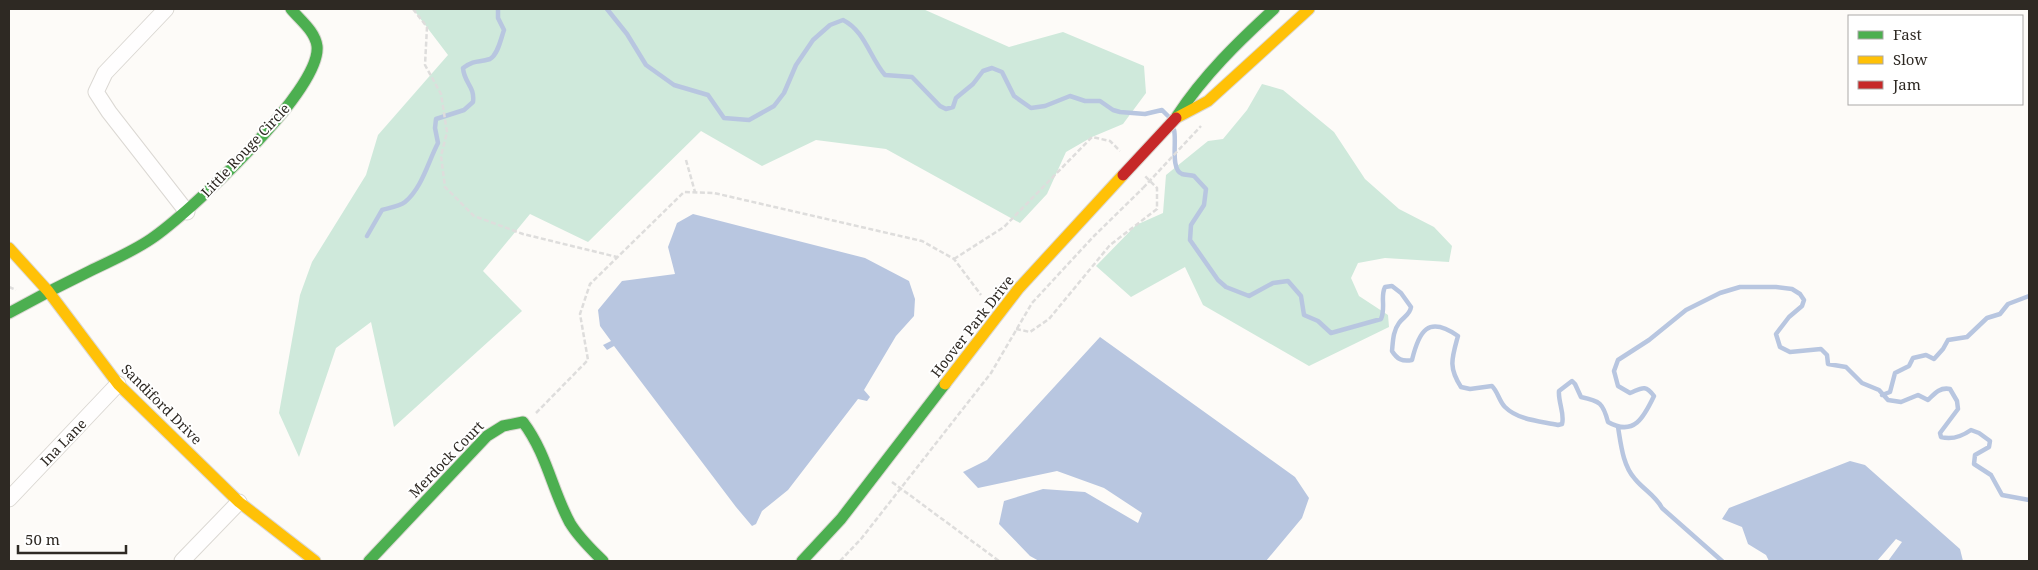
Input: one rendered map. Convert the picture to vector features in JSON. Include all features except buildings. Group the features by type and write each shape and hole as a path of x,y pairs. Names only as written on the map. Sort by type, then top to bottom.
{"street":[{"path":"166,9 105,73 96,92 108,112 187,212"},
{"name":"Little Rouge Circle","path":"9,313 151,239 187,212 276,121 304,84 315,62 317,47 313,36 291,9"},
{"name":"Hoover Park Drive","path":"802,561 841,519 1019,288 1176,118 1194,90 1239,41 1274,9"},
{"name":"Hoover Park Drive","path":"1176,118 1208,101 1309,9"},
{"name":"Sandiford Drive","path":"9,248 48,291 118,384 239,502 315,561"},
{"name":"Ina Lane","path":"9,499 118,384"},
{"name":"Merdock Court","path":"369,561 487,436 499,426 513,422 522,422"},
{"path":"522,422 532,433 540,448 568,518 585,544 603,561"},
{"path":"182,561 239,502"}],"path":[{"path":"412,9 427,27 425,65 441,94 447,132 441,156 445,187 474,216 523,234 617,257"},
{"path":"840,561 861,539 991,373 1032,303 1201,126"},
{"path":"686,160 695,192"},
{"path":"522,422 542,409 588,360 580,314 590,284 684,192 714,193 922,241 954,259 981,295"},
{"path":"878,471 999,561"}],"green space":[{"path":"413,9 923,9 1009,47 1063,32 1144,66 1146,93 1123,124 1092,137 1066,152 1047,194 1020,223 886,149 816,140 762,166 701,131 588,242 530,214 483,271 522,311 394,427 371,322 336,348 299,457 279,413 300,295 312,262 366,175 378,135 448,55"},
{"path":"1262,84 1283,90 1334,132 1365,179 1399,209 1434,227 1452,246 1449,262 1385,258 1358,263 1351,278 1359,296 1388,315 1389,327 1309,366 1203,305 1185,267 1131,297 1096,266 1136,225 1163,213 1166,175 1208,141 1223,139 1247,110"}],"water":[{"path":"693,214 865,258 909,281 915,299 914,316 896,336 864,390 870,397 867,401 858,399 788,490 762,511 756,524 752,526 614,346 607,350 603,345 611,341 600,326 598,310 622,281 675,274 668,247 677,223"},
{"path":"1100,337 1295,477 1309,498 1302,518 1266,561 1039,561 1030,556 999,524 1004,501 1043,489 1085,492 1138,523 1142,513 1104,488 1057,471 978,488 963,472 987,460"},
{"path":"1850,461 1865,465 1960,549 1963,561 1888,561 1902,542 1896,539 1877,561 1769,561 1766,555 1748,544 1742,527 1722,519 1729,508"}],"waterway":[{"path":"367,236 382,210 405,202 416,190 438,143 435,128 436,119 464,110 473,102 471,88 463,68 474,62 490,59 495,54 504,30 498,18 498,9"},
{"path":"607,9 627,34 646,65 674,85 708,95 724,118 749,120 774,106 784,93 796,65 813,40 830,25 843,20 857,31 885,75 912,77 940,106 946,109 953,107 956,98 973,84 983,71 992,68 1002,72 1014,96 1031,108 1045,106 1070,96 1085,101 1100,101 1113,110 1120,112 1145,114 1162,110 1168,116"},
{"path":"1174,130 1175,161 1178,171 1182,174 1194,176 1206,189 1204,205 1191,225 1190,240 1218,280 1226,287 1249,296 1273,283 1288,281 1301,296 1304,315 1318,321 1331,333 1381,319 1385,287 1392,286 1401,293 1411,307 1394,333 1392,351 1396,356 1405,361 1412,360 1418,341 1426,329 1439,327 1448,330 1458,336 1452,362 1454,374 1461,387 1470,389 1492,386 1503,405 1516,415 1537,421 1562,424 1563,416 1559,391 1572,381 1581,397 1600,404 1608,422 1617,426 1631,426 1642,417 1654,396 1646,388 1630,393 1618,386 1614,371 1618,360 1649,340 1686,310 1720,293 1740,287 1792,289 1800,294 1804,300 1802,306 1789,317 1776,334 1780,347 1790,352 1821,349 1827,355 1828,364 1846,367 1862,383 1879,390 1888,400 1901,402 1918,395 1928,400 1940,390 1950,389 1957,401 1958,409 1940,433 1941,437 1956,437 1971,430 1979,433 1990,441 1989,447 1975,455 1974,464 1991,475 2002,495 2029,500"},
{"path":"1882,395 1890,392 1895,373 1909,366 1913,358 1926,355 1934,359 1948,340 1967,337 1987,318 2000,314 2008,304 2029,296"},
{"path":"1618,427 1625,462 1631,474 1662,508 1722,561"}],"traffic: fast":[{"path":"9,313 151,239 193,205 249,150 276,120 298,91 313,66 317,46 316,41 291,9"},
{"path":"1177,116 1198,87 1222,60 1274,9"},
{"path":"802,561 841,519 945,384"},
{"path":"369,561 487,436 503,426 523,422 544,459 558,498 570,523 581,538 603,561"}],"traffic: slow":[{"path":"1176,118 1208,101 1309,9"},
{"path":"945,384 1019,288 1123,175"},
{"path":"9,248 48,291 118,384 239,502 315,561"}],"traffic: jam":[{"path":"1123,175 1176,118"}]}
